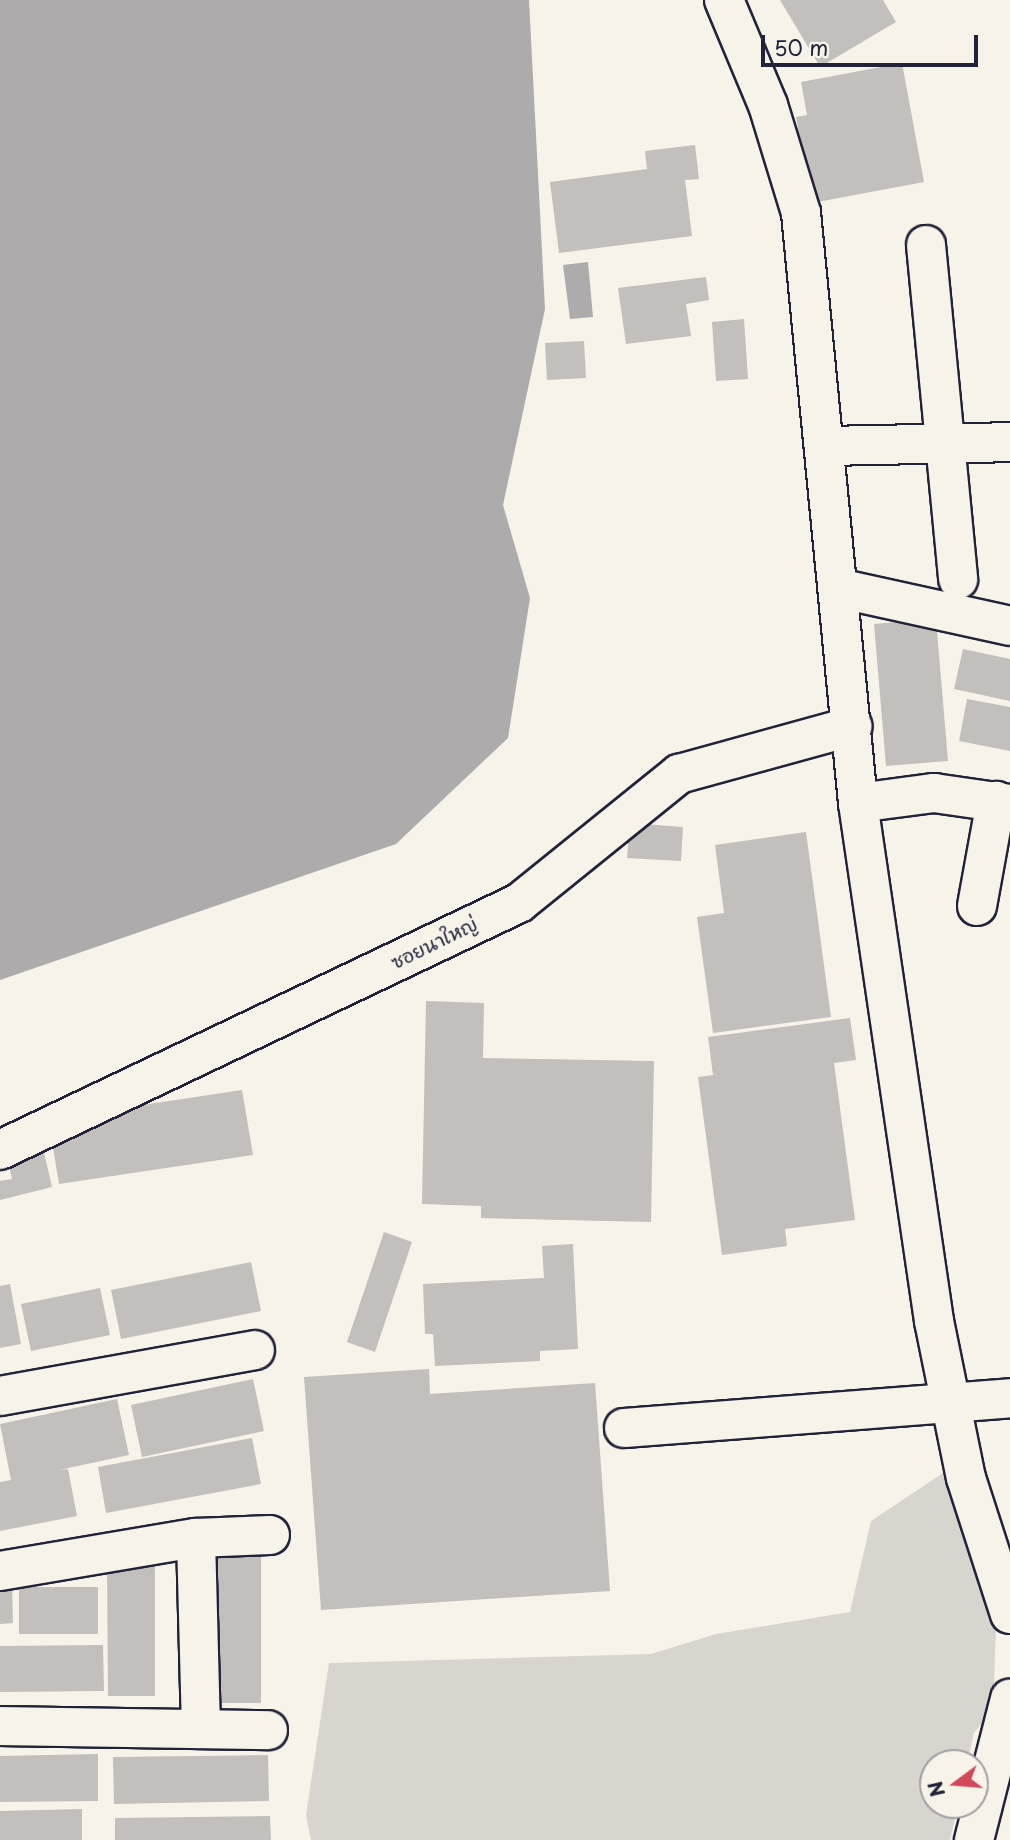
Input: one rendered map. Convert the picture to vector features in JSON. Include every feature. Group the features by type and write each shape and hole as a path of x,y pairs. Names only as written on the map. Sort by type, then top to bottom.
{"street":[{"path":"724,0 768,106 801,213 842,589 858,803 948,1408 1010,1614"},
{"path":"926,245 958,579"},
{"path":"826,446 1010,442"},
{"path":"842,589 1010,626"},
{"name":"ซอยนาใหญ่","path":"0,1150 519,903 679,774 853,726"},
{"path":"858,803 934,793 1003,803 977,906"},
{"path":"0,1396 255,1350"},
{"path":"624,1428 948,1408 1010,1398"},
{"path":"0,1571 196,1538 270,1535"},
{"path":"196,1538 201,1729"},
{"path":"974,1840 1010,1699"},
{"path":"0,1726 268,1730"}],"shaded area":[{"path":"0,0 529,0 545,309 503,505 530,598 508,738 396,844 0,980"},
{"path":"588,262 593,317 570,319 563,265"},
{"path":"943,1473 996,1629 993,1709 974,1733 970,1749 919,1749 919,1819 955,1819 950,1840 311,1840 306,1815 329,1663 651,1654 716,1634 850,1612 871,1521"}],"building":[{"path":"780,0 883,0 896,22 820,67"},
{"path":"902,63 924,182 812,203 796,117 807,115 801,82"},
{"path":"695,145 699,179 685,180 692,236 559,253 550,182 647,169 645,151"},
{"path":"706,277 709,300 686,304 691,336 626,344 618,288"},
{"path":"744,319 748,379 716,381 712,322"},
{"path":"584,341 586,378 547,380 545,343"},
{"path":"936,619 948,761 886,766 874,624"},
{"path":"963,649 1010,659 1010,701 954,689"},
{"path":"967,699 1010,707 1010,751 959,741"},
{"path":"630,823 683,827 681,861 627,858"},
{"path":"806,832 831,1017 713,1033 697,917 724,913 715,845"},
{"path":"426,1001 484,1003 483,1058 654,1061 651,1222 481,1218 481,1206 422,1204"},
{"path":"850,1018 856,1060 834,1063 855,1220 785,1229 787,1246 722,1255 698,1077 713,1075 708,1037"},
{"path":"242,1090 253,1155 59,1184 50,1129 96,1112"},
{"path":"42,1144 52,1187 0,1200 0,1181 12,1179 6,1153"},
{"path":"384,1232 412,1242 375,1352 347,1342"},
{"path":"573,1244 578,1349 540,1351 540,1361 435,1366 433,1334 425,1334 423,1284 544,1278 542,1246"},
{"path":"251,1262 261,1311 121,1339 111,1290"},
{"path":"10,1284 21,1344 0,1348 0,1286"},
{"path":"100,1288 110,1335 31,1351 21,1304"},
{"path":"429,1369 430,1394 595,1383 610,1591 321,1610 304,1377"},
{"path":"253,1379 264,1431 142,1457 131,1405"},
{"path":"117,1399 129,1455 59,1470 68,1469 77,1516 0,1531 0,1482 11,1480 0,1424"},
{"path":"252,1438 261,1484 106,1513 98,1467"},
{"path":"216,1544 261,1544 261,1703 217,1703"},
{"path":"107,1565 155,1565 155,1696 108,1696"},
{"path":"0,1583 12,1583 13,1623 0,1624"},
{"path":"19,1587 98,1587 98,1634 19,1634"},
{"path":"103,1645 104,1691 0,1692 0,1646"},
{"path":"98,1754 98,1801 0,1802 0,1756"},
{"path":"268,1755 269,1801 114,1804 113,1757"},
{"path":"82,1809 82,1840 0,1840 0,1811"},
{"path":"270,1816 271,1840 115,1840 115,1818"}]}
